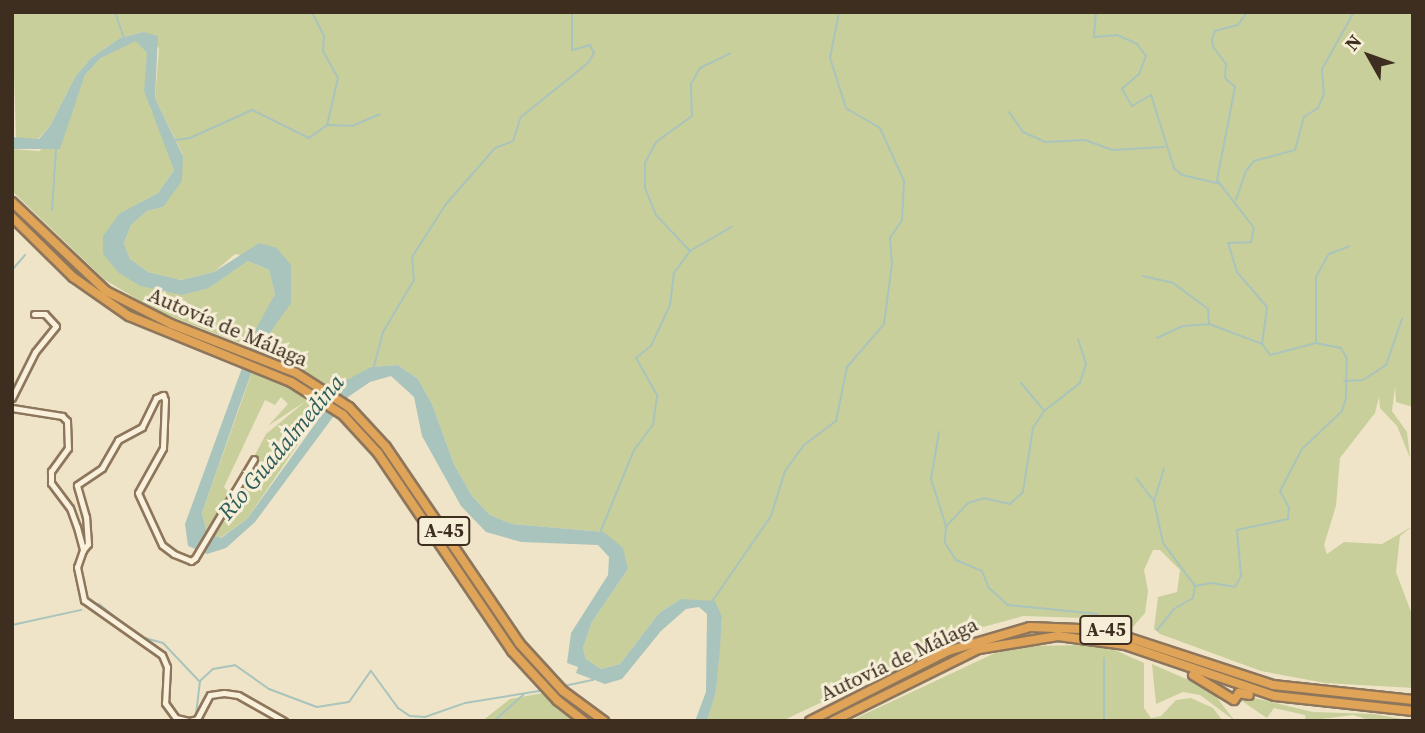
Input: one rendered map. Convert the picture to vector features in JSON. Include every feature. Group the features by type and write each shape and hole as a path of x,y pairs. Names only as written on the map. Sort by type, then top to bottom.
{"highway":[{"name":"Autovía de Málaga","path":"12,202 106,291 296,373 326,389 365,421 519,643 546,675 601,719"},
{"name":"Autovía de Málaga","path":"12,217 100,298 129,316 291,382 358,428 512,651 557,700 584,721"},
{"name":"Autovía de Málaga","path":"810,721 948,651 1030,627 1105,630 1273,685 1413,700"},
{"name":"Autovía de Málaga","path":"833,721 962,656 1032,637 1103,640 1275,696 1413,710"},
{"path":"1180,665 1234,700 1239,693 1275,696"}],"street":[{"path":"12,398 36,352 56,326 45,314 34,314"},
{"path":"254,459 219,522 195,558 191,561 174,554 162,545 138,493 163,448 163,395 156,398 142,427 118,440 102,468 77,485 86,517 88,544 77,567 84,600 162,656 167,667 165,703 176,718 189,721 197,719 210,695 224,693 238,695 284,721"},
{"path":"12,408 62,416 67,421 68,448 51,471 51,483 70,508 83,550"}],"green space":[{"path":"12,12 1413,12 1413,407 1396,402 1395,387 1392,411 1407,432 1410,458 1397,426 1380,408 1379,397 1375,413 1340,458 1336,506 1324,545 1327,554 1344,542 1382,544 1413,526 1400,536 1396,572 1413,617 1413,688 1325,683 1261,671 1160,634 1154,629 1158,597 1177,592 1180,570 1160,550 1153,550 1144,570 1148,591 1145,613 1131,629 1086,618 1023,616 976,629 782,721 707,721 716,692 722,617 681,599 659,613 620,664 601,669 586,659 583,648 592,622 628,569 604,532 512,524 490,515 472,496 454,464 432,404 418,379 398,365 371,367 324,406 247,519 220,538 213,535 266,434 306,401 268,426 288,404 281,397 275,405 265,400 224,487 228,492 233,486 236,489 207,533 202,513 262,344 275,325 291,265 235,254 214,272 181,280 148,272 130,259 124,243 131,225 147,211 163,207 183,155 155,98 159,48 143,32 120,38 91,58 75,77 50,126 38,139 16,139"},
{"path":"136,40 147,53 151,110 171,152 174,170 158,193 120,213 119,273 209,288 248,261 269,270 275,294 250,347 157,311 105,280 12,191 12,149 39,151 65,132 85,75 101,58"},
{"path":"1083,645 1115,650 1144,663 1144,708 1151,718 1161,716 1176,700 1191,698 1213,708 1223,721 850,721 995,653 1028,646"},
{"path":"1152,664 1211,690 1235,721 1200,695 1183,692 1156,704"},
{"path":"543,693 577,721 482,721 510,699"},
{"path":"1250,697 1313,712 1374,714 1413,721 1373,721 1353,715 1306,721 1305,715 1274,708 1267,718 1239,699"}],"water":[{"path":"143,32 158,36 155,98 183,156 182,181 163,207 147,211 131,225 124,243 130,259 148,272 181,280 214,272 259,243 277,248 291,265 291,303 262,344 202,513 207,533 221,538 247,519 318,420 334,387 371,367 398,365 418,379 432,404 454,464 472,496 490,515 512,524 604,532 623,548 628,569 592,622 583,648 586,659 601,669 620,664 659,613 681,599 715,601 722,617 720,648 716,692 707,721 695,721 706,692 707,614 699,607 686,609 661,631 622,679 605,684 576,673 578,667 567,663 571,633 608,575 609,557 598,545 521,542 486,532 461,506 422,436 414,397 391,376 370,382 348,397 255,522 226,548 207,554 188,546 185,524 257,327 275,294 269,270 248,261 209,288 182,295 140,286 119,273 103,254 103,236 120,213 158,193 174,170 144,91 147,53 136,41 101,58 85,75 60,149 12,149 12,137 39,139 50,126 75,77 91,58 120,38"}],"waterway":[{"path":"115,12 124,38"},
{"path":"176,140 190,138 252,110 309,138 327,125 338,78 323,51 324,36 312,12"},
{"path":"374,366 383,332 414,280 412,257 446,204 495,148 513,141 521,117 588,63 594,53 590,45 572,50 572,12"},
{"path":"711,603 771,516 785,471 804,445 836,421 847,367 884,324 892,263 890,238 902,220 904,181 880,128 846,108 830,58 839,12"},
{"path":"1096,12 1094,37 1117,35 1137,44 1146,56 1139,74 1122,89 1132,106 1151,95 1174,168 1182,175 1220,184"},
{"path":"1157,630 1174,609 1193,598 1195,586 1211,583 1235,587 1241,576 1237,530 1288,519 1289,508 1280,491 1302,449 1342,411 1346,398 1347,359 1341,348 1316,343 1270,355 1262,344 1267,307 1237,272 1228,243 1251,242 1254,228 1217,180 1235,87 1225,78 1226,64 1213,47 1212,39 1215,31 1238,25 1247,12"},
{"path":"1236,200 1246,171 1254,161 1295,150 1304,117 1318,108 1324,94 1322,69 1354,12"},
{"path":"690,251 656,215 645,188 645,163 656,142 692,116 691,84 700,68 731,53"},
{"path":"1009,112 1023,132 1045,142 1085,140 1113,150 1164,147"},
{"path":"327,125 352,126 380,114"},
{"path":"52,210 56,149"},
{"path":"600,533 634,450 653,425 657,395 636,358 651,346 670,305 674,273 690,251 731,227"},
{"path":"1316,342 1316,277 1329,254 1350,246"},
{"path":"12,270 25,255"},
{"path":"1143,276 1173,283 1208,309 1209,324"},
{"path":"1344,381 1363,380 1386,365 1402,319"},
{"path":"1157,338 1183,326 1209,324 1262,344"},
{"path":"1078,339 1086,364 1080,383 1044,411 1033,428 1023,492 1010,504 985,498 968,503 946,527 945,543 956,560 982,571 989,588 1008,605 1098,614"},
{"path":"1021,383 1043,409"},
{"path":"939,432 931,479 946,526"},
{"path":"1154,501 1164,468"},
{"path":"1136,478 1154,501 1163,543 1195,586"},
{"path":"99,604 131,630"},
{"path":"12,625 81,610"},
{"path":"141,637 163,643 199,681"},
{"path":"1104,658 1104,721"},
{"path":"196,714 200,681 213,669 235,665 269,689 317,707 349,702 371,671 398,708 410,716 425,717 465,703 545,690"},
{"path":"564,686 593,680"},
{"path":"494,721 524,694"}],"water label":[{"name":"Río Guadalmedina","path":"281,447"}]}
